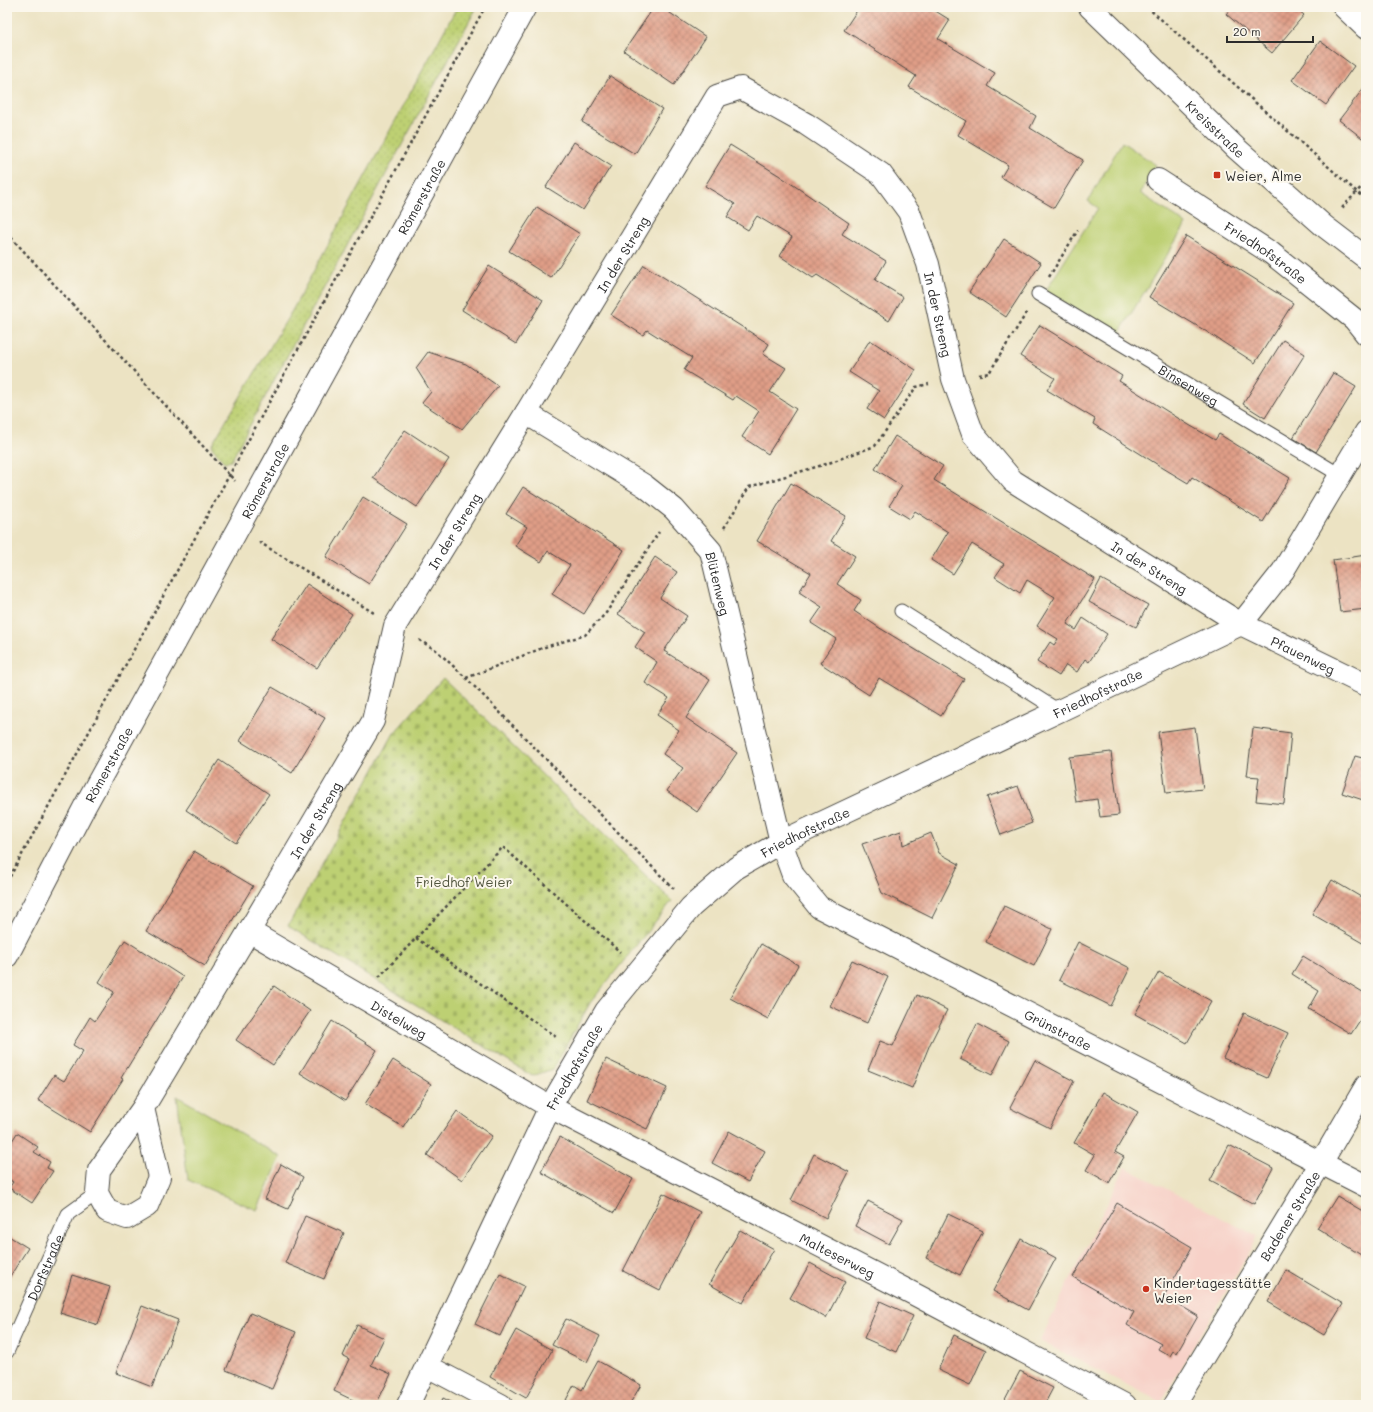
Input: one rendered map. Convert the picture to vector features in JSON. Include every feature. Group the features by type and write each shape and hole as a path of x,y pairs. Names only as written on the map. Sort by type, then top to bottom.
{"street":[{"name":"Römerstraße","path":"7,956 85,806 525,7"},
{"name":"Kreisstraße","path":"1090,7 1237,149 1324,226 1366,258"},
{"path":"1344,7 1366,28"},
{"name":"In der Streng","path":"97,1193 99,1170 143,1108 373,721 395,626 526,413 717,96 741,88 806,124 881,174 909,212 928,264 953,379 973,434 1013,481 1241,624"},
{"name":"Friedhofstraße","path":"1158,180 1272,253 1354,319 1366,334"},
{"name":"Blütenweg","path":"526,413 645,486 674,509 711,551 781,842"},
{"name":"Friedhofstraße","path":"408,1405 550,1107 606,1011 691,907 736,868 781,842 1241,624 1283,571 1366,432"},
{"name":"Pfauenweg","path":"1241,624 1366,685"},
{"name":"Grünstraße","path":"781,842 793,875 819,907 1366,1186"},
{"name":"Distelweg","path":"249,931 550,1107"},
{"name":"Badener Straße","path":"1174,1405 1366,1086"},
{"name":"Malteserweg","path":"550,1107 909,1291 1125,1405"},
{"path":"97,1193 107,1211 127,1218 147,1206 159,1177 143,1108"},
{"path":"427,1366 501,1405"}],"lane":[{"name":"Binsenweg","path":"1038,294 1340,475"},
{"path":"901,611 1059,711"},
{"name":"Dorfstraße","path":"7,1352 68,1214 97,1193"}],"path":[{"path":"7,882 484,7"},
{"path":"1147,7 1366,200"},
{"path":"1324,226 1366,182"},
{"path":"711,551 749,487 826,464 875,446 916,387 989,373 1078,230"},
{"path":"7,233 229,474 252,501"},
{"path":"466,678 545,647 585,635 606,613 674,509"},
{"path":"207,514 266,546 436,650 466,678 691,907"},
{"path":"361,996 503,847 640,969"},
{"path":"416,938 556,1037"}],"shaded area":[{"name":"Kindertagesstätte Weier","path":"1125,1167 1258,1237 1161,1402 1040,1341"}],"green space":[{"path":"457,7 477,7 231,461 224,462 211,446 293,309"},
{"path":"1122,142 1156,165 1140,193 1186,224 1118,335 1045,292 1098,208 1088,201"},
{"name":"Friedhof Weier","path":"443,678 672,901 590,1003 553,1069 532,1076 288,926 394,733"},
{"path":"177,1096 281,1157 257,1210 188,1180"}],"building":[{"path":"654,7 661,7 706,37 674,85 624,51"},
{"path":"855,7 929,7 950,20 938,39 995,73 987,86 1036,116 1030,128 1083,160 1054,208 1001,177 1008,165 958,135 966,121 909,87 916,76 844,30 858,9"},
{"path":"1232,7 1294,7 1304,15 1272,53 1226,14"},
{"path":"1320,41 1354,66 1326,105 1292,80"},
{"path":"610,76 662,109 635,154 582,122"},
{"path":"1366,85 1366,141 1339,120"},
{"path":"574,142 611,166 583,210 546,187"},
{"path":"730,145 780,176 849,223 842,234 886,261 875,280 903,297 889,321 817,275 813,278 780,256 792,237 757,216 748,230 727,217 735,204 705,186"},
{"path":"537,207 580,234 551,278 509,251"},
{"path":"1186,236 1293,303 1255,363 1149,297"},
{"path":"1004,239 1041,263 1006,317 969,292"},
{"path":"644,265 769,344 763,354 786,368 770,392 796,409 768,454 742,437 759,411 736,396 733,400 684,370 692,358 647,330 643,335 611,315"},
{"path":"489,266 543,300 516,344 462,310"},
{"path":"1040,325 1122,376 1119,381 1189,425 1215,440 1219,434 1290,478 1263,522 1192,477 1188,483 1163,468 1093,424 1095,419 1047,390 1055,378 1020,356"},
{"path":"870,340 916,370 884,420 867,409 879,391 849,372"},
{"path":"1283,340 1305,354 1265,418 1243,404"},
{"path":"428,352 466,364 498,386 462,429 422,403 431,392 416,368"},
{"path":"1333,373 1356,387 1316,452 1293,438"},
{"path":"405,430 449,459 417,507 373,478"},
{"path":"895,436 943,466 934,480 1095,579 1067,624 1076,630 1083,618 1107,634 1089,662 1085,659 1077,672 1066,665 1059,676 1037,662 1050,642 1054,645 1058,639 1037,626 1055,597 1027,580 1020,593 995,577 1004,564 972,544 953,574 931,560 948,532 915,511 910,519 889,506 902,486 875,469"},
{"path":"791,483 846,516 831,541 855,556 837,584 861,600 854,611 964,679 941,716 879,678 869,695 820,663 836,639 811,623 822,607 799,592 811,573 757,541"},
{"path":"523,487 624,550 584,614 552,594 570,565 548,551 541,562 515,546 527,527 506,514"},
{"path":"363,497 407,524 369,584 326,557"},
{"path":"1366,555 1366,609 1340,612 1333,560"},
{"path":"655,557 677,572 660,598 687,616 664,651 710,680 686,718 737,753 697,812 667,791 683,768 663,754 679,730 657,715 669,698 645,683 657,662 635,647 645,632 618,614"},
{"path":"1101,579 1148,605 1136,627 1089,602"},
{"path":"307,584 352,614 317,668 271,639"},
{"path":"272,687 325,718 292,773 240,741"},
{"path":"1195,727 1203,789 1166,793 1158,732"},
{"path":"1253,728 1291,733 1284,804 1256,801 1259,777 1247,776"},
{"path":"1111,752 1119,815 1100,817 1097,799 1076,802 1069,757"},
{"path":"1355,756 1366,759 1366,801 1342,793"},
{"path":"219,760 269,794 236,843 186,810"},
{"path":"1018,786 1032,823 1001,835 987,797"},
{"path":"901,831 903,845 931,833 939,853 959,864 932,918 882,893 862,844"},
{"path":"194,851 253,886 205,966 146,931"},
{"path":"1332,880 1366,900 1366,945 1312,914"},
{"path":"1004,906 1052,929 1034,966 986,942"},
{"path":"125,940 183,977 121,1078 123,1079 90,1132 38,1100 54,1075 64,1081 83,1051 73,1045 90,1017 95,1021 114,992 99,982"},
{"path":"1078,942 1130,968 1111,1006 1059,980"},
{"path":"761,944 798,965 768,1019 730,998"},
{"path":"1303,956 1366,994 1366,1011 1351,1034 1309,1009 1319,991 1292,974"},
{"path":"852,960 888,977 867,1023 830,1006"},
{"path":"1159,972 1211,1001 1187,1043 1135,1014"},
{"path":"274,986 310,1011 273,1065 236,1040"},
{"path":"917,995 947,1010 930,1044 912,1088 868,1070 880,1041 893,1046"},
{"path":"1244,1013 1288,1033 1267,1078 1223,1058"},
{"path":"332,1021 377,1050 345,1101 300,1073"},
{"path":"977,1024 1009,1041 992,1075 960,1059"},
{"path":"606,1059 667,1088 647,1129 587,1100"},
{"path":"393,1060 431,1084 403,1127 365,1104"},
{"path":"1035,1060 1074,1081 1050,1128 1010,1108"},
{"path":"1103,1092 1138,1112 1115,1152 1124,1157 1109,1183 1086,1170 1095,1155 1074,1143"},
{"path":"457,1111 492,1136 462,1180 427,1155"},
{"path":"729,1131 765,1151 748,1182 712,1163"},
{"path":"17,1133 38,1147 34,1152 50,1162 47,1168 53,1171 32,1203 9,1188 13,1182 7,1178 7,1149"},
{"path":"560,1137 633,1179 614,1213 541,1172"},
{"path":"1229,1145 1273,1168 1254,1204 1210,1181"},
{"path":"814,1154 849,1172 826,1218 791,1200"},
{"path":"281,1164 303,1177 288,1209 265,1199"},
{"path":"663,1193 700,1212 660,1290 623,1271"},
{"path":"1337,1196 1366,1213 1366,1258 1317,1228"},
{"path":"868,1201 903,1219 889,1244 855,1226"},
{"path":"1117,1203 1192,1247 1164,1296 1198,1316 1177,1353 1173,1351 1170,1356 1158,1349 1161,1344 1127,1325 1134,1312 1073,1277"},
{"path":"948,1214 983,1231 960,1275 926,1258"},
{"path":"305,1216 344,1233 324,1279 285,1263"},
{"path":"740,1230 774,1249 743,1303 709,1284"},
{"path":"7,1235 28,1248 7,1281"},
{"path":"1021,1239 1056,1258 1028,1310 993,1291"},
{"path":"810,1263 845,1282 826,1318 790,1298"},
{"path":"1286,1270 1343,1304 1324,1335 1268,1302"},
{"path":"500,1274 524,1286 500,1336 475,1324"},
{"path":"72,1275 110,1287 98,1325 60,1313"},
{"path":"880,1301 913,1316 896,1352 864,1338"},
{"path":"142,1306 178,1320 152,1387 116,1373"},
{"path":"250,1313 296,1332 272,1389 226,1370"},
{"path":"566,1319 600,1336 587,1362 552,1345"},
{"path":"357,1325 384,1338 371,1365 391,1374 376,1405 363,1405 334,1391 349,1359 343,1356"},
{"path":"516,1330 552,1350 526,1398 490,1377"},
{"path":"954,1335 986,1350 970,1385 938,1370"},
{"path":"598,1361 641,1385 629,1405 574,1405 566,1400 574,1385 582,1390"},
{"path":"1020,1371 1053,1388 1044,1405 1002,1405"},
{"path":"443,1398 457,1405 440,1405"}],"place":[{"name":"Weier, Alme","path":"1217,175"},
{"name":"Kindertagesstätte Weier","path":"1146,1289"}]}
